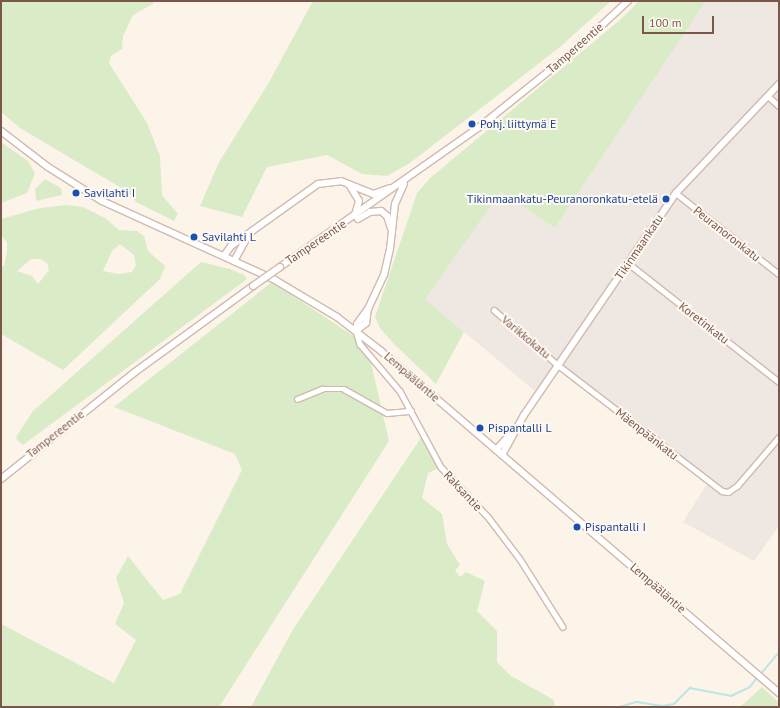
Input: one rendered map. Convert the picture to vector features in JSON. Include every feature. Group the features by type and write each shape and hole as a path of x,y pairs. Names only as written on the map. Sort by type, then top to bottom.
{"main road":[{"name":"Tampereentie","path":"1,479 135,372 280,267 415,175 528,88 628,1"},
{"name":"Tikinmaankatu","path":"502,455 518,426 558,365 676,193 779,84"},
{"name":"Lempääläntie","path":"1,131 48,167 102,201 224,256 307,298 356,331 778,692"},
{"path":"224,256 231,246 250,234 311,187 334,180 377,194 415,175"},
{"path":"356,331 366,323 368,309 384,275 392,239 395,204 406,181"},
{"path":"348,184 359,201 358,210 351,219"},
{"path":"330,233 377,211 387,216 392,239"},
{"path":"234,261 250,234"},
{"name":"Tikinmaankatu","path":"496,450 518,426"}],"street":[{"path":"768,96 779,106"},
{"name":"Peuranoronkatu","path":"676,193 779,274"},
{"name":"Koretinkatu","path":"628,263 779,382"},
{"name":"Varikkokatu","path":"494,310 558,365"},
{"name":"Raksantie","path":"356,331 360,344 391,379 411,411 441,467 489,518 520,559 564,628"},
{"name":"Mäenpäänkatu","path":"558,365 716,488 728,492 737,486 779,437"},
{"path":"297,399 322,389 344,389 386,413 411,411"}],"shaded area":[{"path":"706,1 779,1 779,526 754,561 683,522 707,484 554,367 536,392 425,299 501,192 555,228"}],"green space":[{"path":"1,1 154,1 153,4 133,15 123,36 122,49 111,56 109,63 147,123 160,156 162,195 178,214 174,221 136,202 128,192 20,128 1,112"},
{"path":"313,1 611,1 560,47 410,163 387,176 362,174 327,155 267,167 242,217 200,206 219,162 268,84"},
{"path":"639,1 706,1 555,228 501,192 425,299 464,332 436,384 392,342 380,328 375,317 417,193 430,178 620,20"},
{"path":"1,142 28,161 35,173 27,193 1,203"},
{"path":"45,179 61,188 62,195 36,201 35,189"},
{"path":"66,205 83,207 105,218 119,230 137,231 144,236 148,251 165,266 160,279 63,370 1,334 1,266 4,266 7,252 7,242 1,236 1,219 40,208","holes":["120,244 134,255 136,265 132,272 119,274 103,271 112,251","31,259 40,259 47,263 49,270 38,284 32,276 17,271"]},
{"path":"201,262 230,269 244,275 247,279 23,445 18,441 16,437 33,411"},
{"path":"272,282 367,345 389,441 219,707 1,707 1,624 114,683 136,640 115,624 124,603 116,578 128,556 163,600 180,594 242,470 235,454 114,407"},
{"path":"424,433 441,467 428,473 422,498 442,514 447,544 460,565 455,570 460,577 466,572 485,581 477,611 497,631 497,662 511,676 554,700 555,707 251,707 292,631"},
{"path":"762,687 779,703 779,707 740,707"}],"waterway":[{"path":"760,675 779,652"},
{"path":"619,707 637,702 662,706 674,704 690,688 731,696 750,687 757,678"}],"place":[{"name":"Pohj. liittymä E","path":"472,124"},
{"name":"Savilahti I","path":"76,193"},
{"name":"Tikinmaankatu-Peuranoronkatu-etelä","path":"666,199"},
{"name":"Savilahti L","path":"194,237"},
{"name":"Pispantalli L","path":"480,428"},
{"name":"Pispantalli I","path":"577,527"}]}
